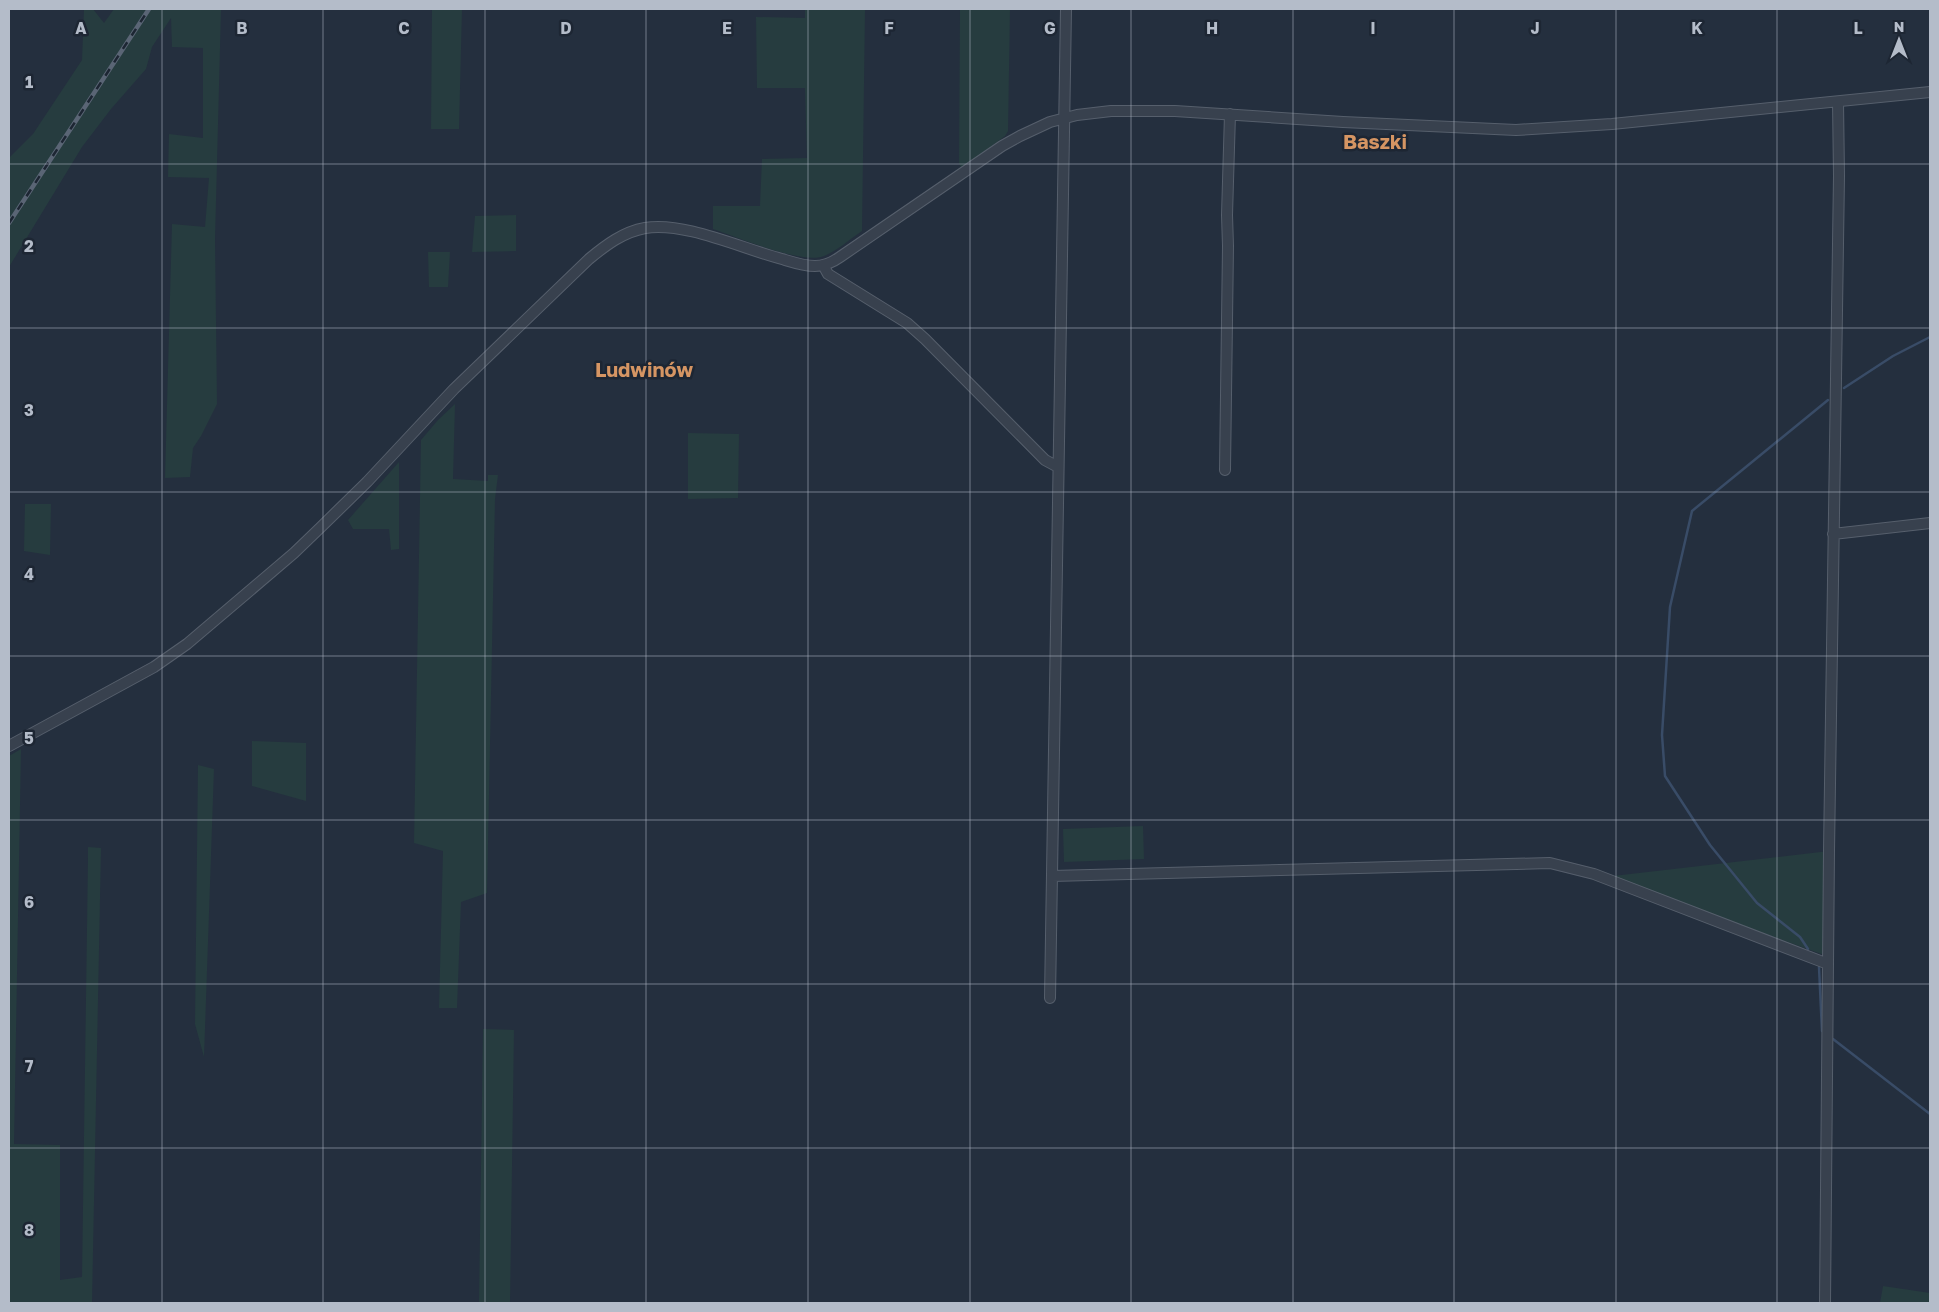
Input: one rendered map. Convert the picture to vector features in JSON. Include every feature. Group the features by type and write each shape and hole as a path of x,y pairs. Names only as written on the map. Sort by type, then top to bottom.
{"street":[{"path":"1050,998 1066,9"},
{"path":"9,746 154,666 187,644 314,534 367,482 461,383 589,258 614,240 641,229 668,228 698,234 795,263 815,266 823,265 840,257 1002,146 1036,128 1064,118 1094,112 1128,110 1230,114 1516,130 1612,124 1930,92"},
{"path":"1825,1303 1833,534 1839,176 1838,102"},
{"path":"1225,470 1227,214 1230,114"},
{"path":"823,265 828,274 907,323 1045,460 1058,467"},
{"path":"1833,534 1930,523"},
{"path":"1052,876 1550,863 1594,874 1828,964"}],"green space":[{"path":"84,9 93,9 104,23 114,9 221,9 215,239 217,404 193,448 190,477 165,478 172,224 205,227 209,178 168,177 169,134 203,138 203,48 172,47 171,18 152,47 146,69 111,109 82,147 9,267 9,158 33,134 82,60"},
{"path":"432,9 462,9 459,129 431,129"},
{"path":"805,9 865,9 862,231 834,251 814,258 786,254 713,229 713,206 760,206 762,159 807,158 805,88 757,88 756,17 805,18"},
{"path":"960,9 1010,9 1008,131 1005,136 964,167 961,167 959,163"},
{"path":"516,215 516,251 472,252 475,216"},
{"path":"428,252 450,252 448,287 429,287"},
{"path":"455,404 453,479 488,481 488,475 498,475 495,499 487,893 461,902 457,1008 439,1008 443,851 414,843 421,440"},
{"path":"688,433 739,434 738,498 688,499"},
{"path":"399,462 399,549 391,550 389,529 353,529 348,520"},
{"path":"25,504 51,504 50,555 24,551"},
{"path":"252,741 306,743 306,801 252,786"},
{"path":"21,749 14,1144 60,1145 60,1280 82,1277 88,847 101,848 92,1303 9,1303 9,756"},
{"path":"198,765 214,769 204,1057 195,1024"},
{"path":"1143,826 1144,859 1064,862 1063,829"},
{"path":"1829,851 1830,957 1613,876"},
{"path":"483,1029 514,1030 510,1303 479,1303"},
{"path":"1883,1286 1930,1293 1930,1303 1880,1303"}],"waterway":[{"path":"1844,388 1893,356 1930,337"},
{"path":"1808,949 1800,937 1757,903 1710,845 1665,776 1662,735 1670,607 1692,511 1828,400"},
{"path":"1819,967 1822,1031"},
{"path":"1833,1039 1930,1114"}],"railway":[{"path":"9,223 149,9"}],"district":[{"name":"Baszki","path":"1375,141"},
{"name":"Ludwinów","path":"644,369"}]}
